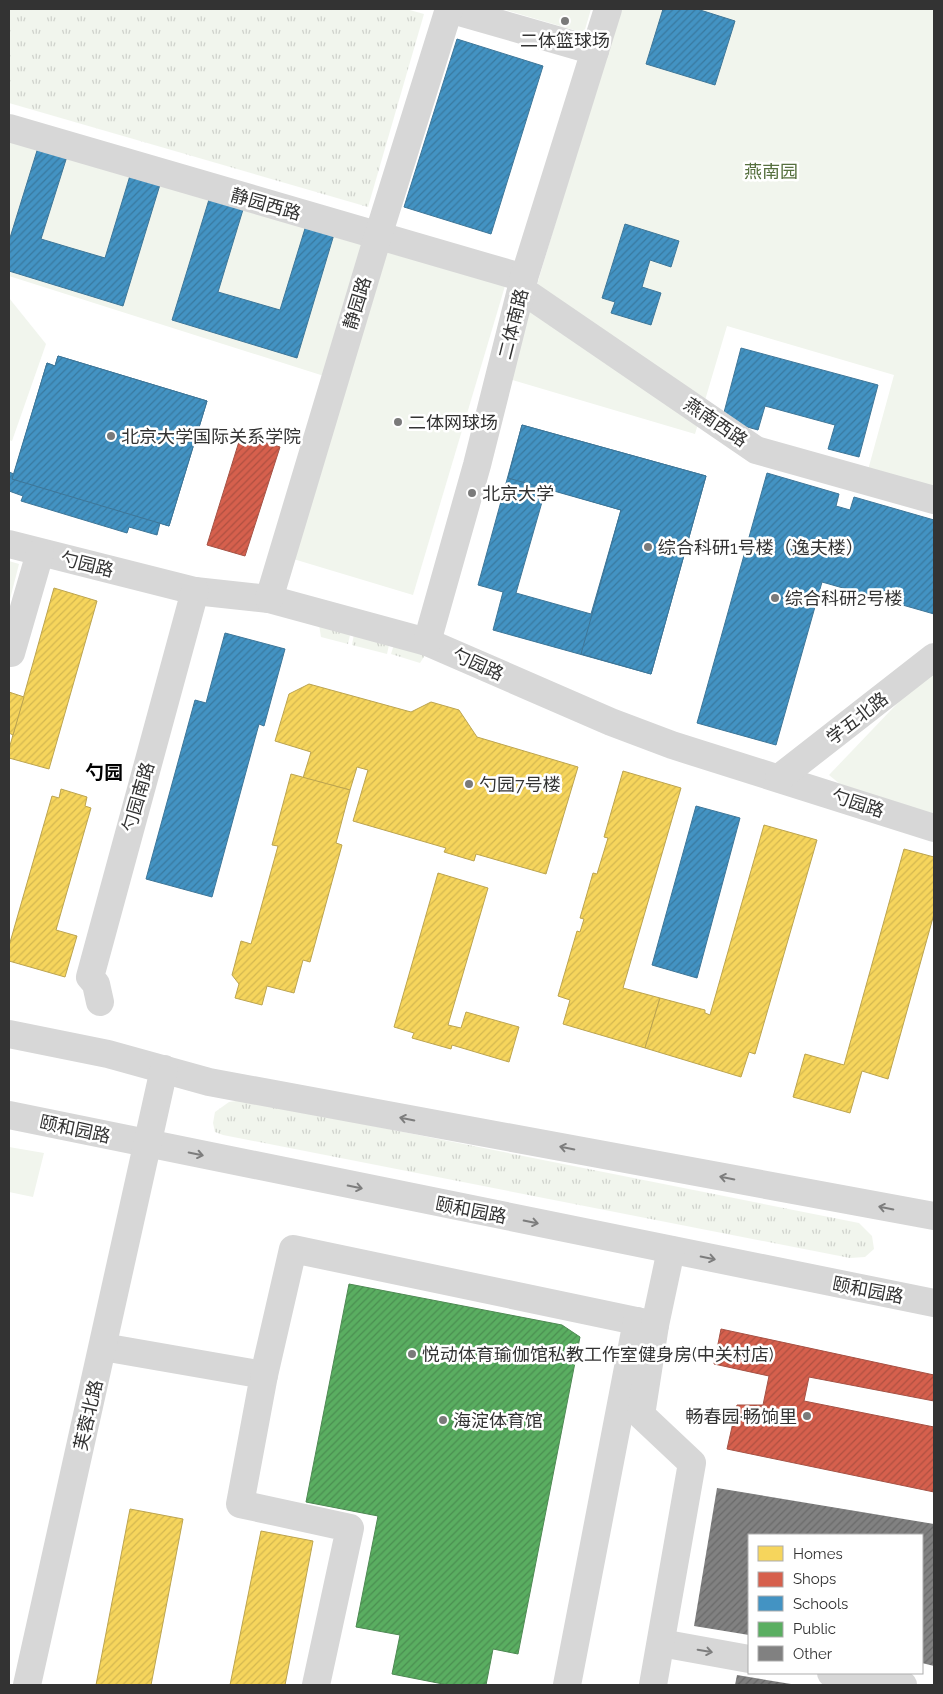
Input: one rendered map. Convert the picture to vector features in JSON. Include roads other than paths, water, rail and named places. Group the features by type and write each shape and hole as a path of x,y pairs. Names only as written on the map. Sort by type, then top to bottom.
{"street":[{"path":"449,9 595,51"},
{"name":"静园路","path":"269,599 378,236 449,9"},
{"name":"二体南路","path":"427,642 523,284 608,9"},
{"name":"静园西路","path":"9,128 378,236 523,284"},
{"name":"燕南西路","path":"523,284 756,450 934,500"},
{"name":"勺园路","path":"9,544 195,592 269,599 427,642 611,722 672,745 934,828"},
{"path":"9,652 11,653 40,552"},
{"name":"勺园南路","path":"100,1002 96,984 90,977 195,592"},
{"name":"学五北路","path":"779,778 934,658"},
{"path":"9,1034 108,1054 209,1082 934,1216"},
{"name":"芙蓉北路","path":"27,1685 164,1069"},
{"name":"颐和园路","path":"9,1115 934,1303"},
{"path":"316,1685 350,1528 240,1504 264,1375 293,1249 646,1323"},
{"path":"566,1685 646,1323 670,1250"},
{"path":"646,1323 641,1415 692,1463 653,1685"},
{"path":"103,1348 264,1375"},
{"path":"661,1643 748,1659"},
{"path":"837,1674 903,1685"}],"place":[{"name":"二体篮球场","path":"565,21"},
{"name":"二体网球场","path":"398,422"},
{"name":"北京大学国际关系学院","path":"111,436"},
{"name":"北京大学","path":"472,493"},
{"name":"综合科研1号楼（逸夫楼）","path":"648,547"},
{"name":"综合科研2号楼","path":"775,598"},
{"name":"勺园7号楼","path":"469,784"},
{"name":"悦动体育瑜伽馆私教工作室健身房(中关村店)","path":"412,1354"},
{"name":"畅春园·畅饷里","path":"807,1416"},
{"name":"海淀体育馆","path":"443,1420"}],"district":[{"name":"勺园","path":"104,772"}],"park label":[{"name":"燕南园","path":"771,171"}]}
